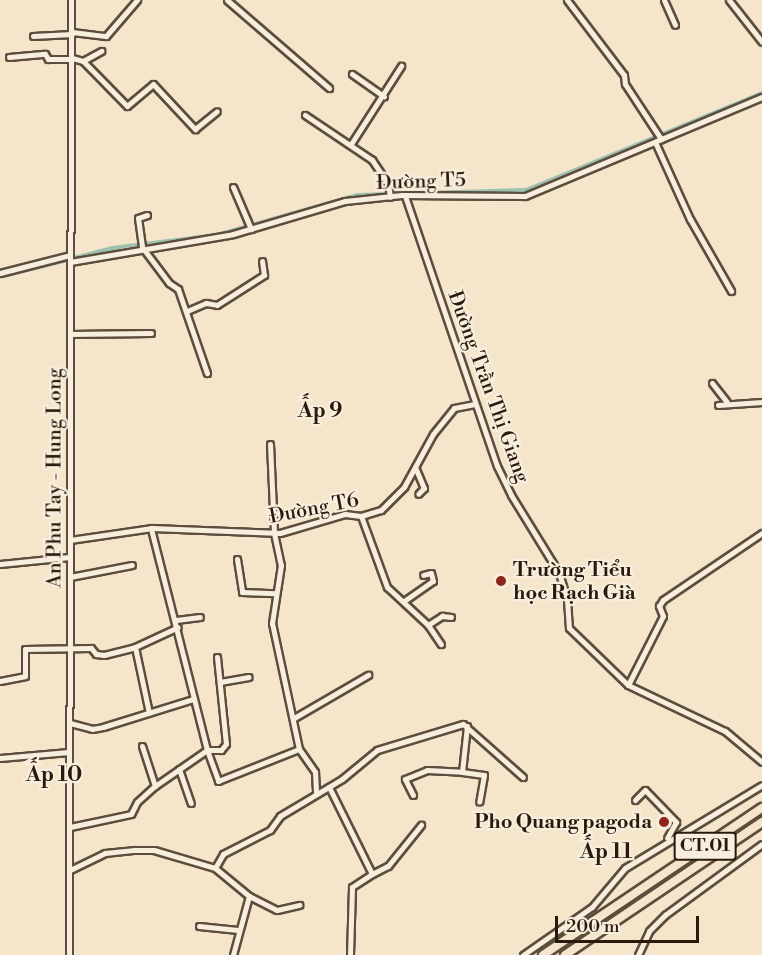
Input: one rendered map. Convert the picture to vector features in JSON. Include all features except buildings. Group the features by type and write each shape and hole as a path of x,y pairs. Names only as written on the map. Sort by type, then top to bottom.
{"highway":[{"name":"CT.01","path":"543,955 762,807"},
{"name":"CT.01","path":"565,955 762,822"}],"street":[{"name":"An Phu Tay - Hung Long","path":"69,955 71,0"},
{"path":"33,36 72,33 106,36 136,0"},
{"path":"227,0 329,88"},
{"path":"567,0 624,75 625,84 660,136"},
{"path":"664,0 675,25"},
{"path":"729,0 762,42"},
{"path":"83,61 101,51"},
{"path":"9,57 45,54 48,59 83,61 127,106 153,84 195,129 217,111"},
{"path":"351,144 384,96 401,66"},
{"path":"352,74 384,96"},
{"name":"Đường T5","path":"0,273 70,257 250,226 345,201 390,194 525,196 655,142 660,136 762,97"},
{"path":"305,115 351,144 378,167 390,194"},
{"path":"655,142 690,219 731,291"},
{"path":"233,188 250,226"},
{"name":"Đường Trần Thị Giang","path":"405,196 474,404 511,495 559,573 567,600 569,628 628,684 725,731 762,762"},
{"path":"147,215 138,218 141,244 169,283 176,286 187,311 207,373"},
{"path":"187,311 206,303 217,305 264,275 262,261"},
{"path":"70,334 151,333"},
{"path":"712,383 727,402"},
{"path":"718,405 727,402 762,402"},
{"name":"Đường T6","path":"70,540 151,528 274,533 345,514 361,516 381,510 405,487 415,467 454,408 474,404"},
{"path":"270,444 274,533 281,565 275,592 273,623 299,749 315,772 316,794"},
{"path":"415,467 423,488 418,494"},
{"path":"361,516 385,582 428,625 441,644"},
{"path":"151,528 178,627 193,699 207,750 220,783 299,749"},
{"path":"628,684 663,616 659,606 663,600 762,533"},
{"path":"0,564 70,557"},
{"path":"237,559 242,592 275,592"},
{"path":"70,577 132,565"},
{"path":"404,601 433,581 431,573 423,575"},
{"path":"428,625 442,616 451,617"},
{"path":"176,620 200,617"},
{"path":"0,681 24,676 25,649 91,648 99,655 135,646 178,627"},
{"path":"135,646 149,713"},
{"path":"70,827 131,814 137,802 155,786 207,750 220,750 226,744 217,657"},
{"path":"294,718 368,675"},
{"path":"220,682 249,677"},
{"path":"70,723 92,729 193,699"},
{"path":"462,772 466,725"},
{"path":"466,725 522,777"},
{"path":"214,868 223,854 270,830 280,816 329,787 377,750 466,725"},
{"path":"142,746 155,786"},
{"path":"0,758 69,752"},
{"path":"179,769 190,803"},
{"path":"413,795 405,779 427,770 462,772 484,775 479,802"},
{"path":"523,955 592,907 619,873 667,839 762,785"},
{"path":"329,787 372,874"},
{"path":"635,800 645,790 676,822 667,839"},
{"path":"350,955 352,887 388,866 421,825"},
{"path":"638,955 649,931 665,915 762,844"},
{"path":"70,870 105,853 154,850 214,868 249,896 277,910 299,905"},
{"path":"233,955 249,896"},
{"path":"199,926 238,930"}],"shaded area":[{"path":"762,91 762,94 525,192 359,197 229,234 124,248 0,279 0,275 112,246 216,233 357,193 526,188"}],"place":[{"name":"Trường Tiểu học Rạch Già","path":"501,581"},
{"name":"Pho Quang pagoda","path":"664,822"}],"district":[{"name":"Ấp 9","path":"320,411"},
{"name":"Ấp 10","path":"54,775"},
{"name":"Ấp 11","path":"606,852"}]}
